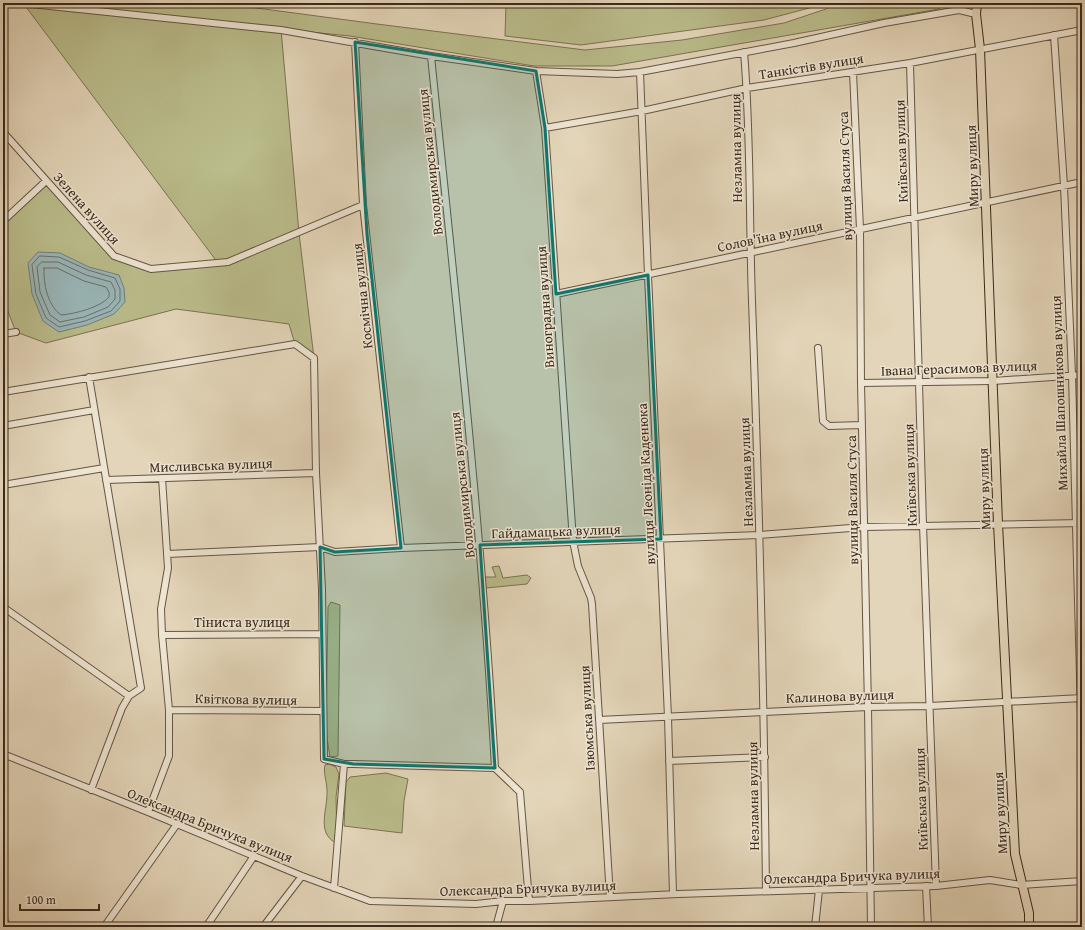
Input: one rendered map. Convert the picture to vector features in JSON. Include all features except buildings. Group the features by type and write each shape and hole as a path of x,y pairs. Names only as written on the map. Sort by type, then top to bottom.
{"main road":[{"name":"Миру вулиця","path":"977,3 976,14 980,49 998,524 1015,854 1021,885 1029,913 1029,927"}],"street":[{"path":"21,3 281,30 431,56 536,71 617,74 640,72 794,43 884,23 959,10 976,14"},
{"name":"Танкістів вулиця","path":"545,128 642,111 747,88 910,63 1082,30"},
{"name":"Михайла Шапошникова вулиця","path":"1054,35 1064,186 1079,523 1082,751"},
{"name":"Космічна вулиця","path":"355,42 364,204 402,548"},
{"name":"Незламна вулиця","path":"744,52 747,88 750,253 760,534 765,757 766,891"},
{"name":"Володимирська вулиця","path":"431,56 480,546 495,768"},
{"name":"Київська вулиця","path":"910,63 923,525 936,886"},
{"name":"Виноградна вулиця","path":"536,71 545,128 573,541"},
{"name":"вулиця Леоніда Каденюка","path":"640,72 661,539 673,894"},
{"name":"вулиця Василя Стуса","path":"853,72 860,229 861,383 871,927"},
{"name":"Зелена вулиця","path":"3,132 114,256 151,269 228,262 364,204"},
{"path":"3,221 46,181"},
{"name":"Солов'їна вулиця","path":"556,294 915,216 1082,182"},
{"path":"3,334 16,332"},
{"path":"3,392 295,344 314,358 316,473 320,547 324,759 344,764 495,768 520,792 529,901"},
{"path":"818,348 823,421 829,426 862,425"},
{"name":"Івана Герасимова вулиця","path":"861,383 993,381 1082,375"},
{"path":"89,378 142,688 129,696 122,708 90,790"},
{"path":"3,426 94,410"},
{"path":"3,485 104,468"},
{"name":"Мисливська вулиця","path":"106,480 316,473"},
{"path":"148,812 168,756 169,710 161,608 168,568 162,478"},
{"name":"Гайдамацька вулиця","path":"167,554 320,547 335,552 573,541 661,539 864,527 1079,523"},
{"name":"Ізюмська вулиця","path":"573,541 578,566 591,598 610,898"},
{"path":"3,607 129,696"},
{"name":"Тіниста вулиця","path":"162,635 322,634"},
{"name":"Калинова вулиця","path":"599,720 1081,698"},
{"name":"Квіткова вулиця","path":"169,710 323,711"},
{"name":"Олександра Бричука вулиця","path":"3,754 302,876 370,901 476,904 503,901 610,898 673,894 936,886 990,880 1021,885 1082,881"},
{"path":"669,761 765,757"},
{"path":"334,888 344,764"},
{"path":"104,927 177,824"},
{"path":"206,927 254,856"},
{"path":"263,927 302,876"},
{"path":"926,886 928,927"},
{"path":"815,927 819,890"},
{"path":"496,927 503,901"}],"highlighted area":[{"path":"355,42 536,71 545,128 556,294 648,275 661,539 480,545 495,768 353,764 324,759 320,547 335,552 401,548 367,234"}],"green space":[{"path":"23,3 219,3 585,50 682,40 784,23 826,9 834,3 944,3 939,9 612,66 534,66 350,36 281,29 299,233 314,358 295,344 289,324 176,309 46,343 16,332 5,304 3,303 3,221 46,181 114,256 151,269 218,263"},
{"path":"506,3 828,3 764,20 581,45 505,36"},
{"path":"499,566 503,578 527,575 531,578 527,584 486,588 485,577 496,577 492,567"},
{"path":"331,602 340,605 338,756 330,757 326,732 328,607"},
{"path":"329,764 336,767 339,774 336,797 337,839 334,842 326,833 324,823 327,795 325,765"},
{"path":"386,773 408,779 404,801 402,833 344,826 346,782 350,777"},
{"path":"3,912 13,927 3,927"}],"water":[{"path":"38,252 60,253 89,267 119,275 124,288 125,302 114,314 87,325 59,332 43,321 32,294 28,263"}]}
